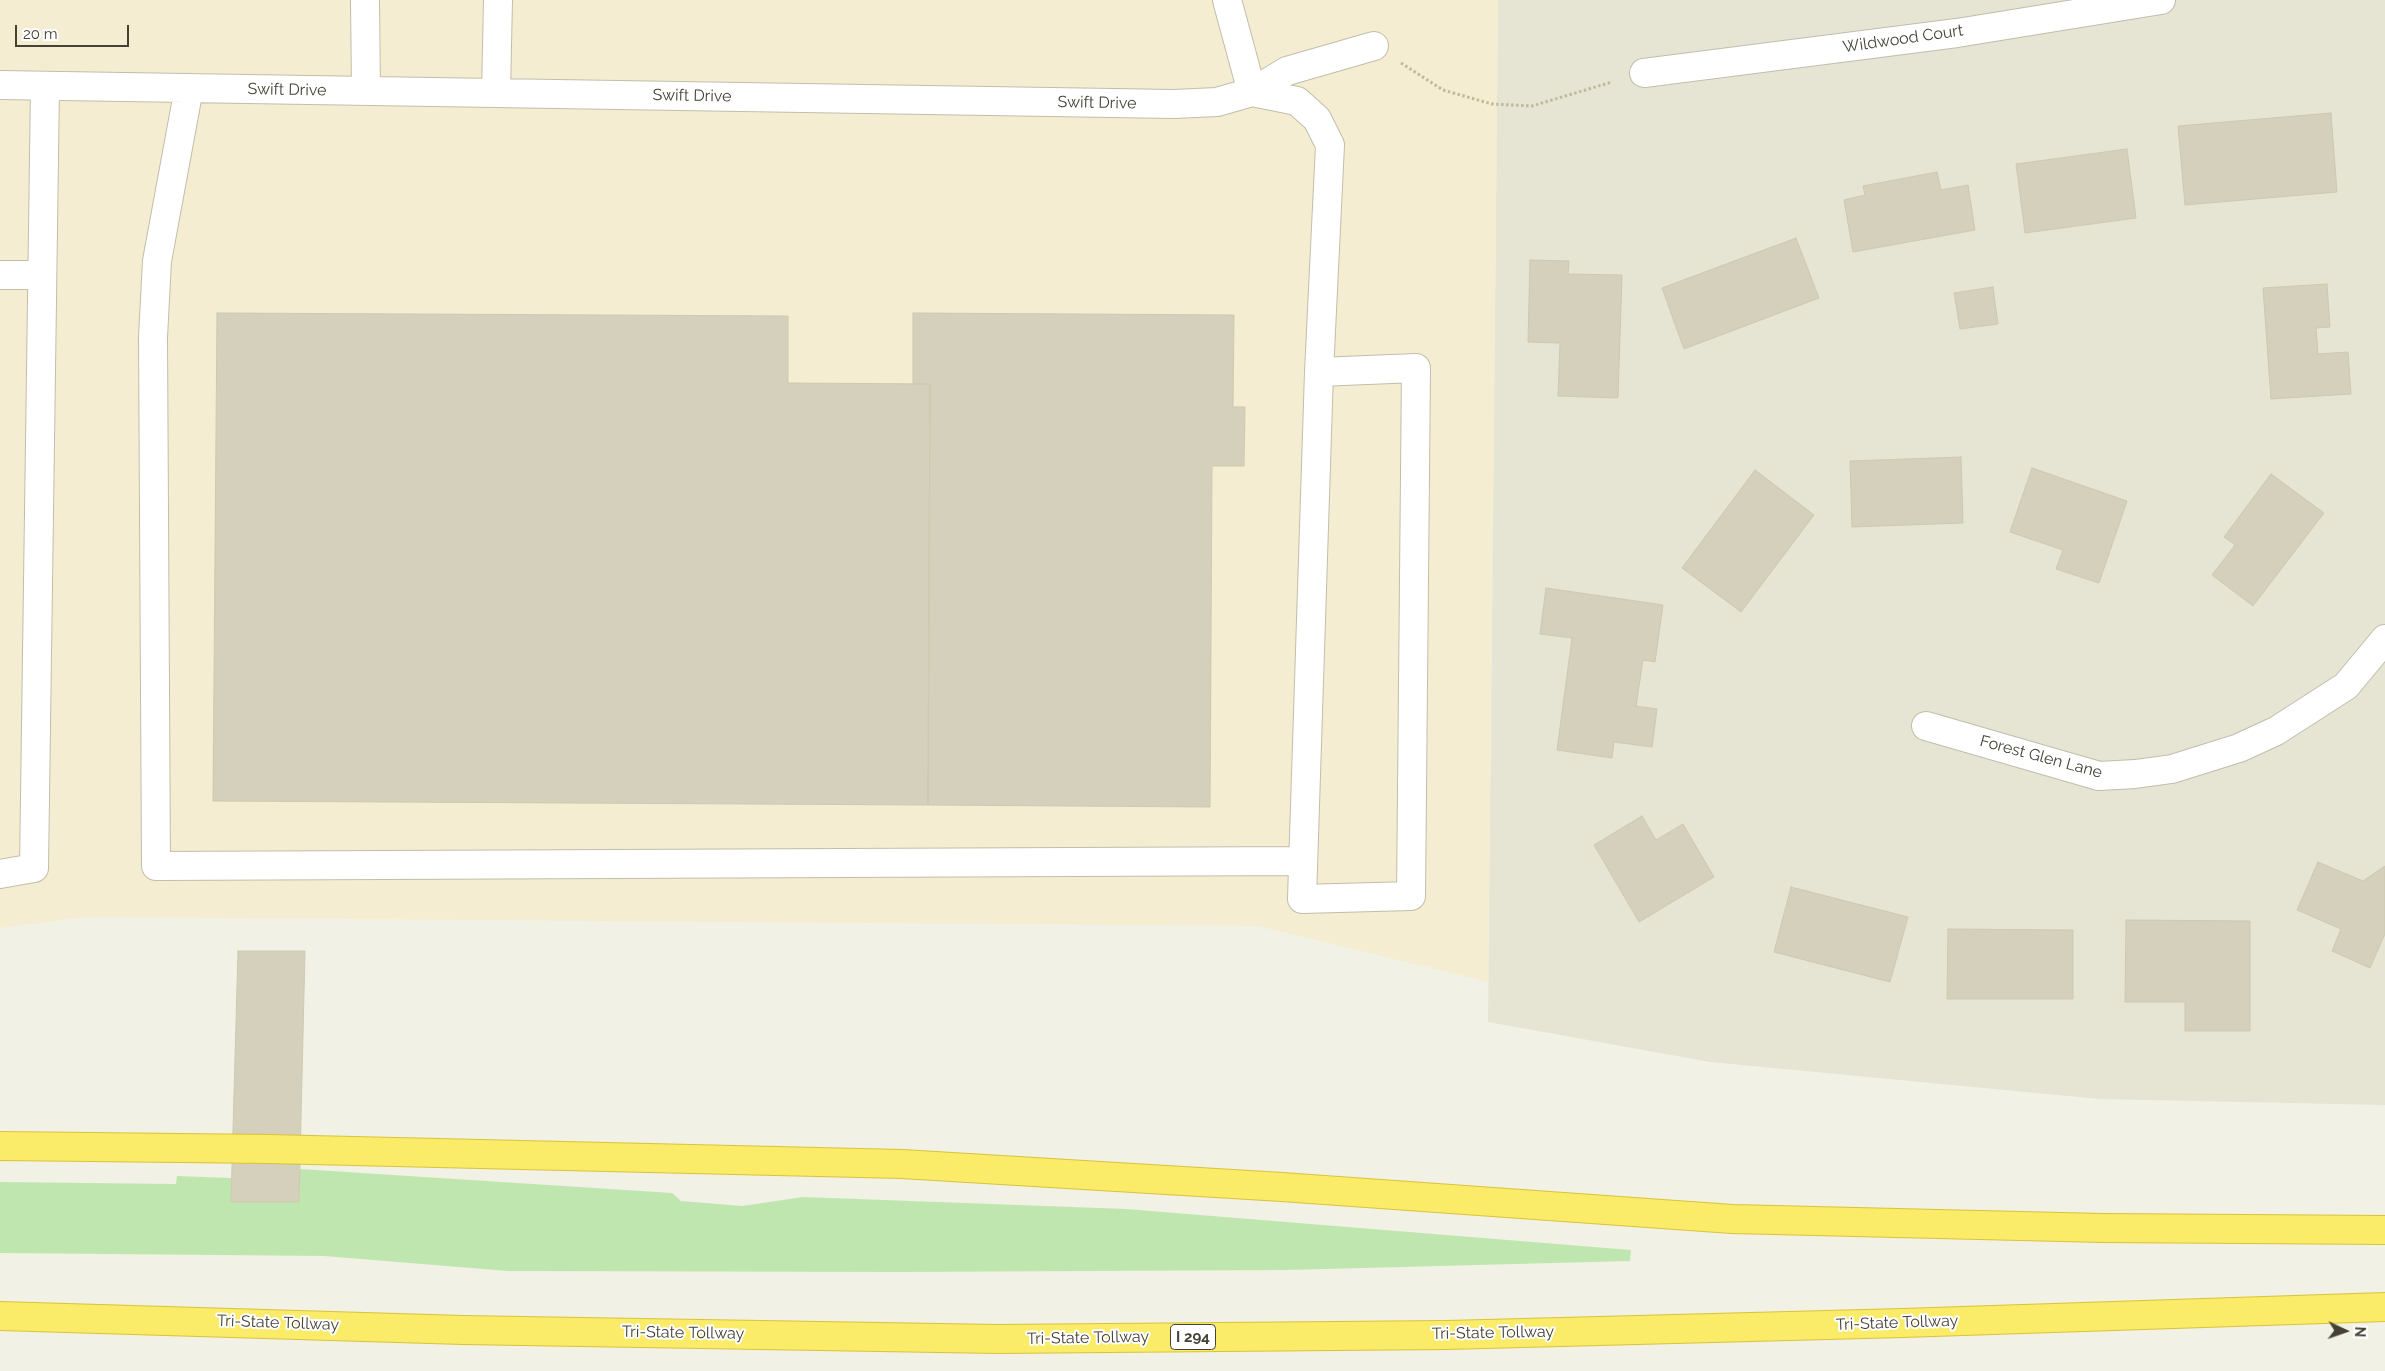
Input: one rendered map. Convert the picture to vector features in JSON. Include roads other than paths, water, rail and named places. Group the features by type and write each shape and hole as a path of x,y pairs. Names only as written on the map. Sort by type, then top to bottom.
{"highway":[{"path":"0,1146 269,1149 902,1164 1292,1188 1732,1219 2103,1228 2385,1230"},
{"name":"Tri-State Tollway","path":"0,1316 463,1330 998,1339 1446,1335 1903,1323 2385,1307"}],"street":[{"path":"365,0 366,91"},
{"path":"496,93 498,0"},
{"path":"1227,0 1252,92 1297,101 1317,120 1330,145 1319,372 1302,899 1411,896 1416,368 1319,372"},
{"name":"Wildwood Court","path":"1644,73 1956,33 2161,0"},
{"name":"Swift Drive","path":"0,85 1174,104 1217,102 1252,92 1288,71 1374,46"},
{"path":"0,874 34,868 45,86"},
{"path":"189,88 157,261 153,337 156,866 1302,861"},
{"path":"0,275 42,275"},
{"name":"Forest Glen Lane","path":"1926,726 2099,776 2172,769 2239,748 2276,731 2346,686 2385,639"}]}
